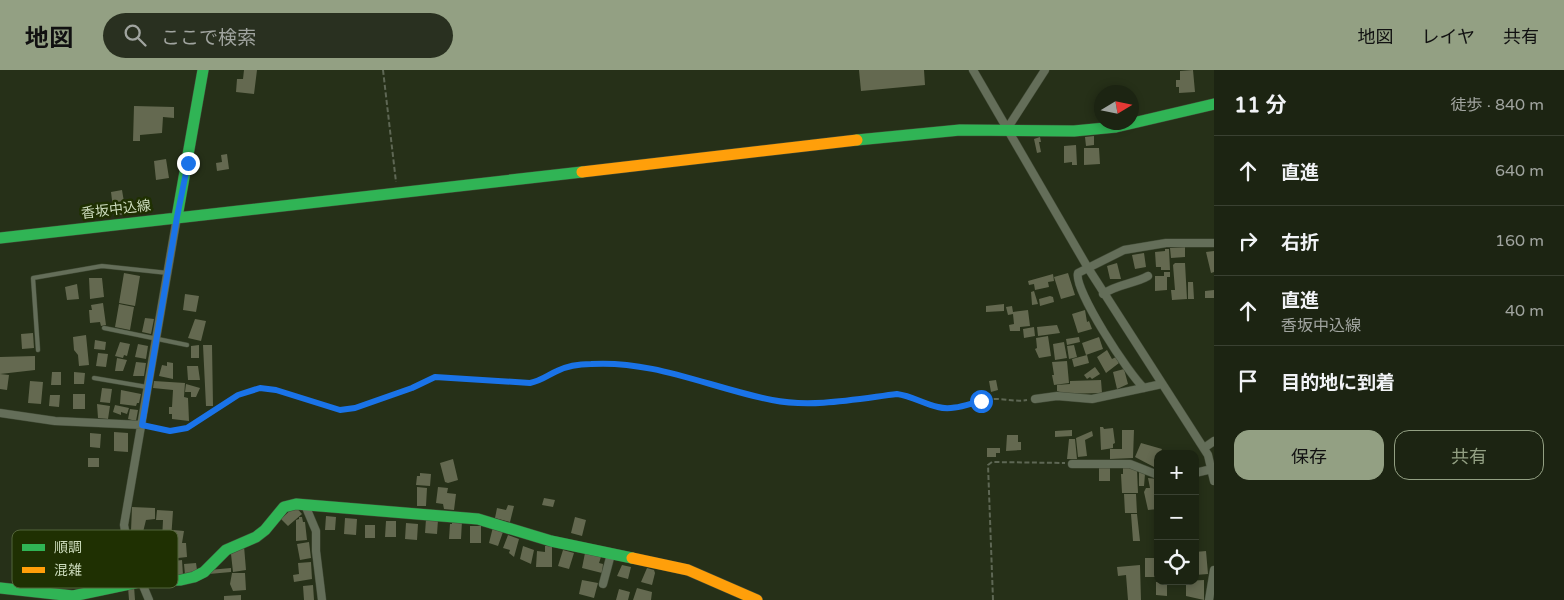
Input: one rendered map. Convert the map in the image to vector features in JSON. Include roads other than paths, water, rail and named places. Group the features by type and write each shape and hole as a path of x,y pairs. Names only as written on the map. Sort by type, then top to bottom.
{"street":[{"path":"125,530 124,524 155,338 188,163 203,70"},
{"path":"973,70 1103,294 1204,448 1212,469 1214,481"},
{"path":"1007,129 1044,70"},
{"name":"香坂中込線","path":"0,238 913,134 1007,129 1067,131 1116,127 1214,104"},
{"path":"1144,388 1123,362 1084,297 1077,277 1078,273 1117,253 1133,248 1166,243 1214,243"},
{"path":"1103,294 1117,286 1138,282 1148,276"},
{"path":"1035,399 1057,396 1092,399 1162,384"},
{"path":"0,413 55,421 142,425"},
{"path":"1204,448 1214,441"},
{"path":"1072,464 1130,464 1154,473"},
{"path":"1199,472 1212,469"},
{"path":"178,578 194,577 210,566 226,550 256,537 265,530 284,507 296,504 478,519 551,541 688,570 757,600"},
{"path":"305,505 316,531 316,551 322,600"},
{"path":"603,584 611,554"},
{"path":"1209,600 1214,570"},
{"path":"0,588 73,596 109,588"},
{"path":"144,588 149,600"}],"lane":[{"path":"38,350 33,278 102,266 168,273"},
{"path":"104,328 187,345"},
{"path":"94,378 147,387"}]}
